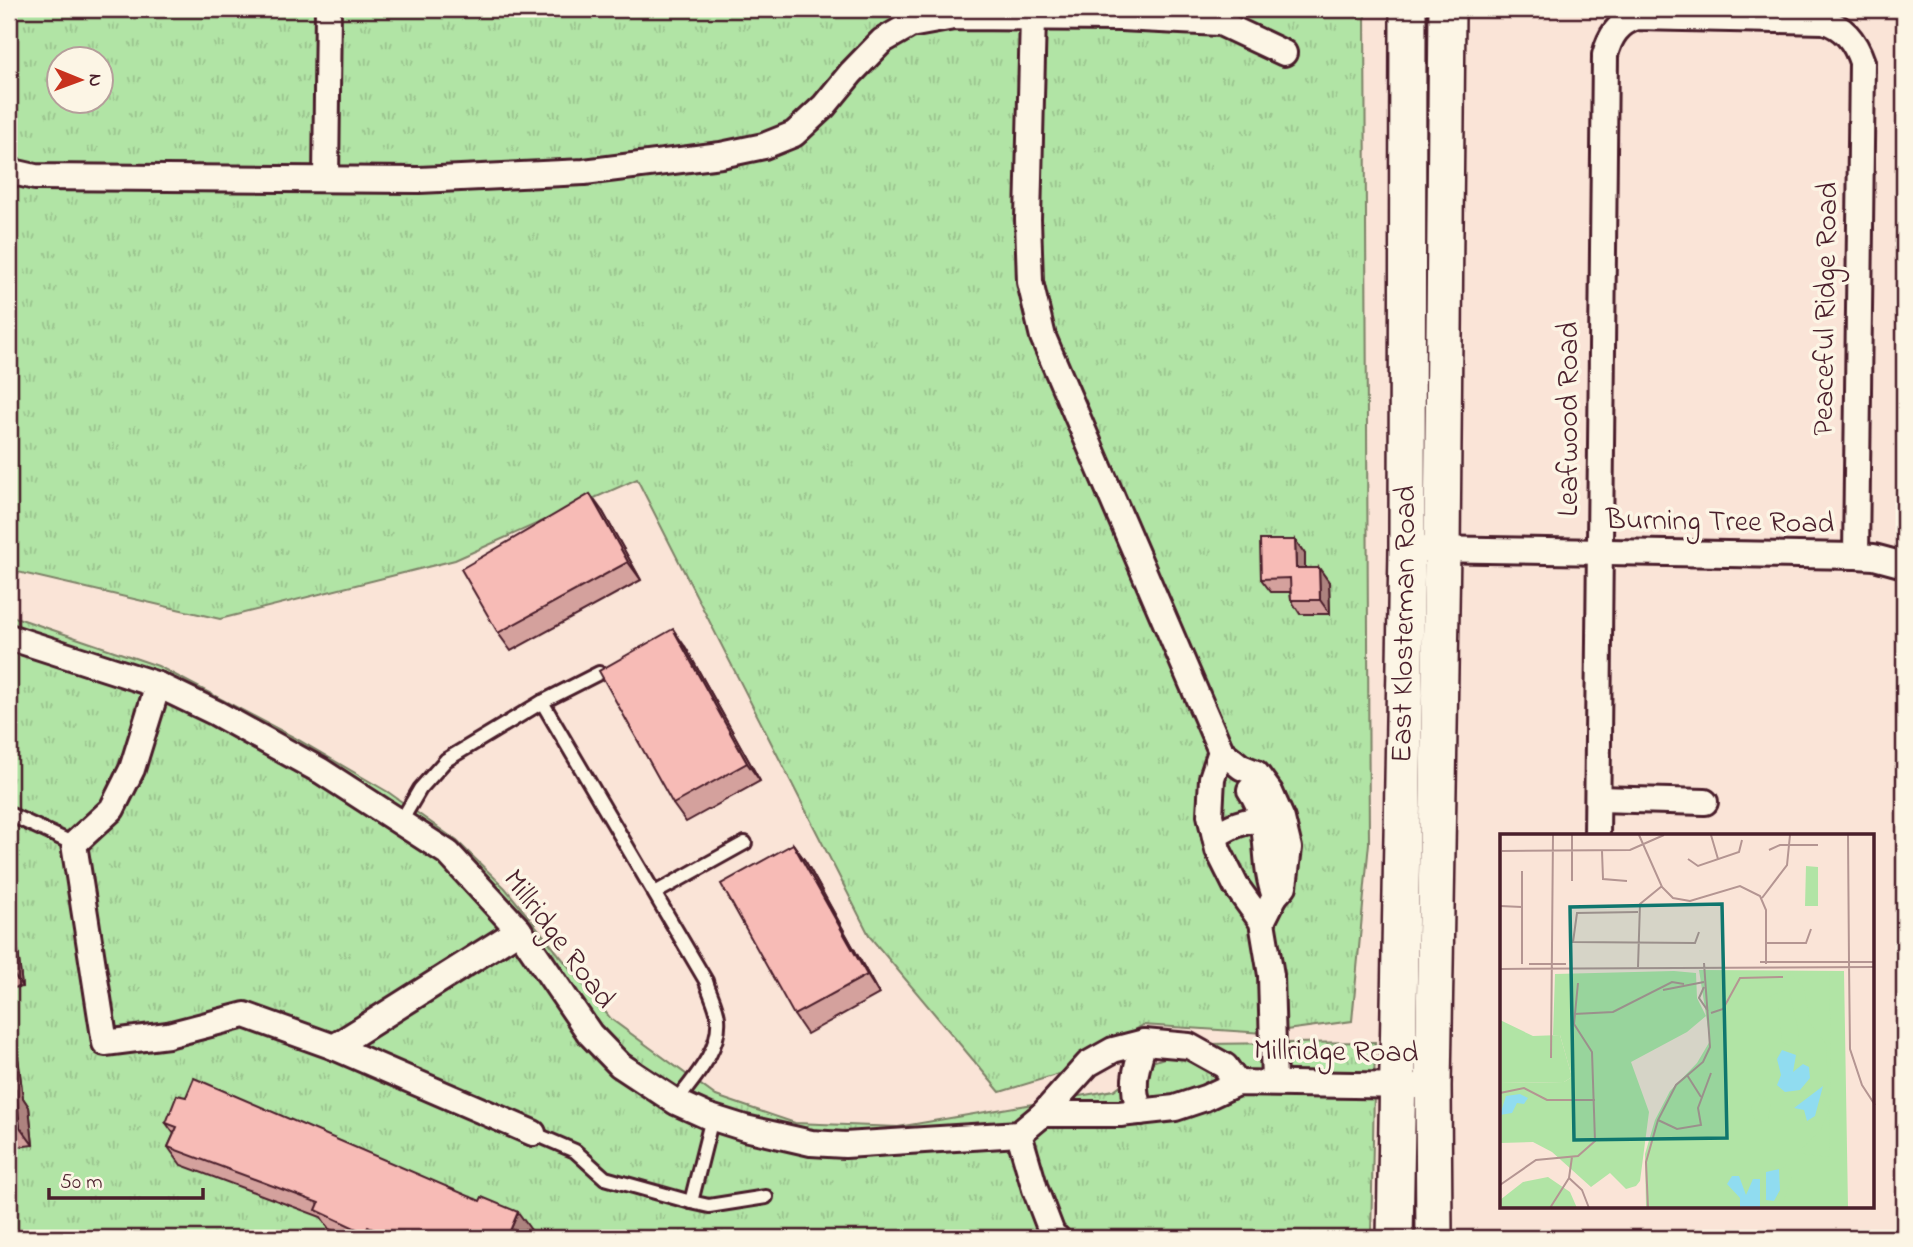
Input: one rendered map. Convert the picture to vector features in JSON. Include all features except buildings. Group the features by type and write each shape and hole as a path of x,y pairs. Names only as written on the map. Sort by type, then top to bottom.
{"main road":[{"name":"East Klosterman Road","path":"1395,1238 1407,549 1408,9"},
{"name":"East Klosterman Road","path":"1434,1238 1433,1086 1447,9"}],"street":[{"path":"326,179 328,9"},
{"path":"9,171 35,177 419,180 583,172 722,155 764,146 793,134 824,106 882,41 910,25 954,17 1121,18 1220,23 1284,53"},
{"path":"1033,17 1028,219 1030,282 1043,337 1221,751 1241,767 1256,773 1270,792 1273,819 1289,848 1284,886 1275,896 1262,922"},
{"name":"Peaceful Ridge Road","path":"1637,17 1824,21 1834,24 1854,43 1861,62 1856,556"},
{"name":"Leafwood Road","path":"1597,834 1605,55 1608,41 1616,30 1625,21 1637,17"},
{"name":"Burning Tree Road","path":"1407,549 1856,556 1904,565"},
{"name":"Millridge Road","path":"9,637 158,685 216,713 321,771 434,843 448,853 519,930 590,1034 620,1065 676,1102 712,1118 811,1143 845,1145 1019,1134 1042,1114 1088,1064 1113,1050 1144,1042 1189,1046 1225,1066 1237,1083"},
{"path":"158,685 132,769 112,809 74,844 105,1043 168,1035 245,1015 334,1047 533,1133"},
{"path":"1221,751 1212,778 1210,815 1218,850 1236,886 1262,922 1271,975 1274,1083"},
{"path":"1598,799 1704,802"},
{"path":"1214,835 1229,826 1248,820 1273,819"},
{"path":"334,1047 519,930"},
{"path":"1140,1112 1134,1095 1134,1075 1144,1042"},
{"name":"Millridge Road","path":"1042,1114 1120,1114 1175,1108 1237,1083 1433,1086"},
{"path":"1019,1134 1035,1189 1053,1236 1057,1238"}],"lane":[{"path":"400,823 421,789 446,760 542,702 599,673"},
{"path":"542,702 706,981 718,1018 716,1034 706,1062 676,1102"},
{"path":"9,814 74,844"},
{"path":"654,893 745,843"},
{"path":"691,1202 712,1118"},
{"path":"533,1133 575,1151 605,1178 691,1202 709,1206 766,1197"}],"green space":[{"path":"9,9 1365,9 1369,843 1352,1021 1264,1033 1143,1025 1072,1070 1000,1092 870,937 637,479 455,560 220,619 9,570"},
{"path":"9,615 158,666 295,738 388,792 457,841 505,888 611,1019 716,1096 795,1123 898,1127 1114,1090 1149,1063 1206,1044 1375,1042 1371,1238 9,1238"}]}
